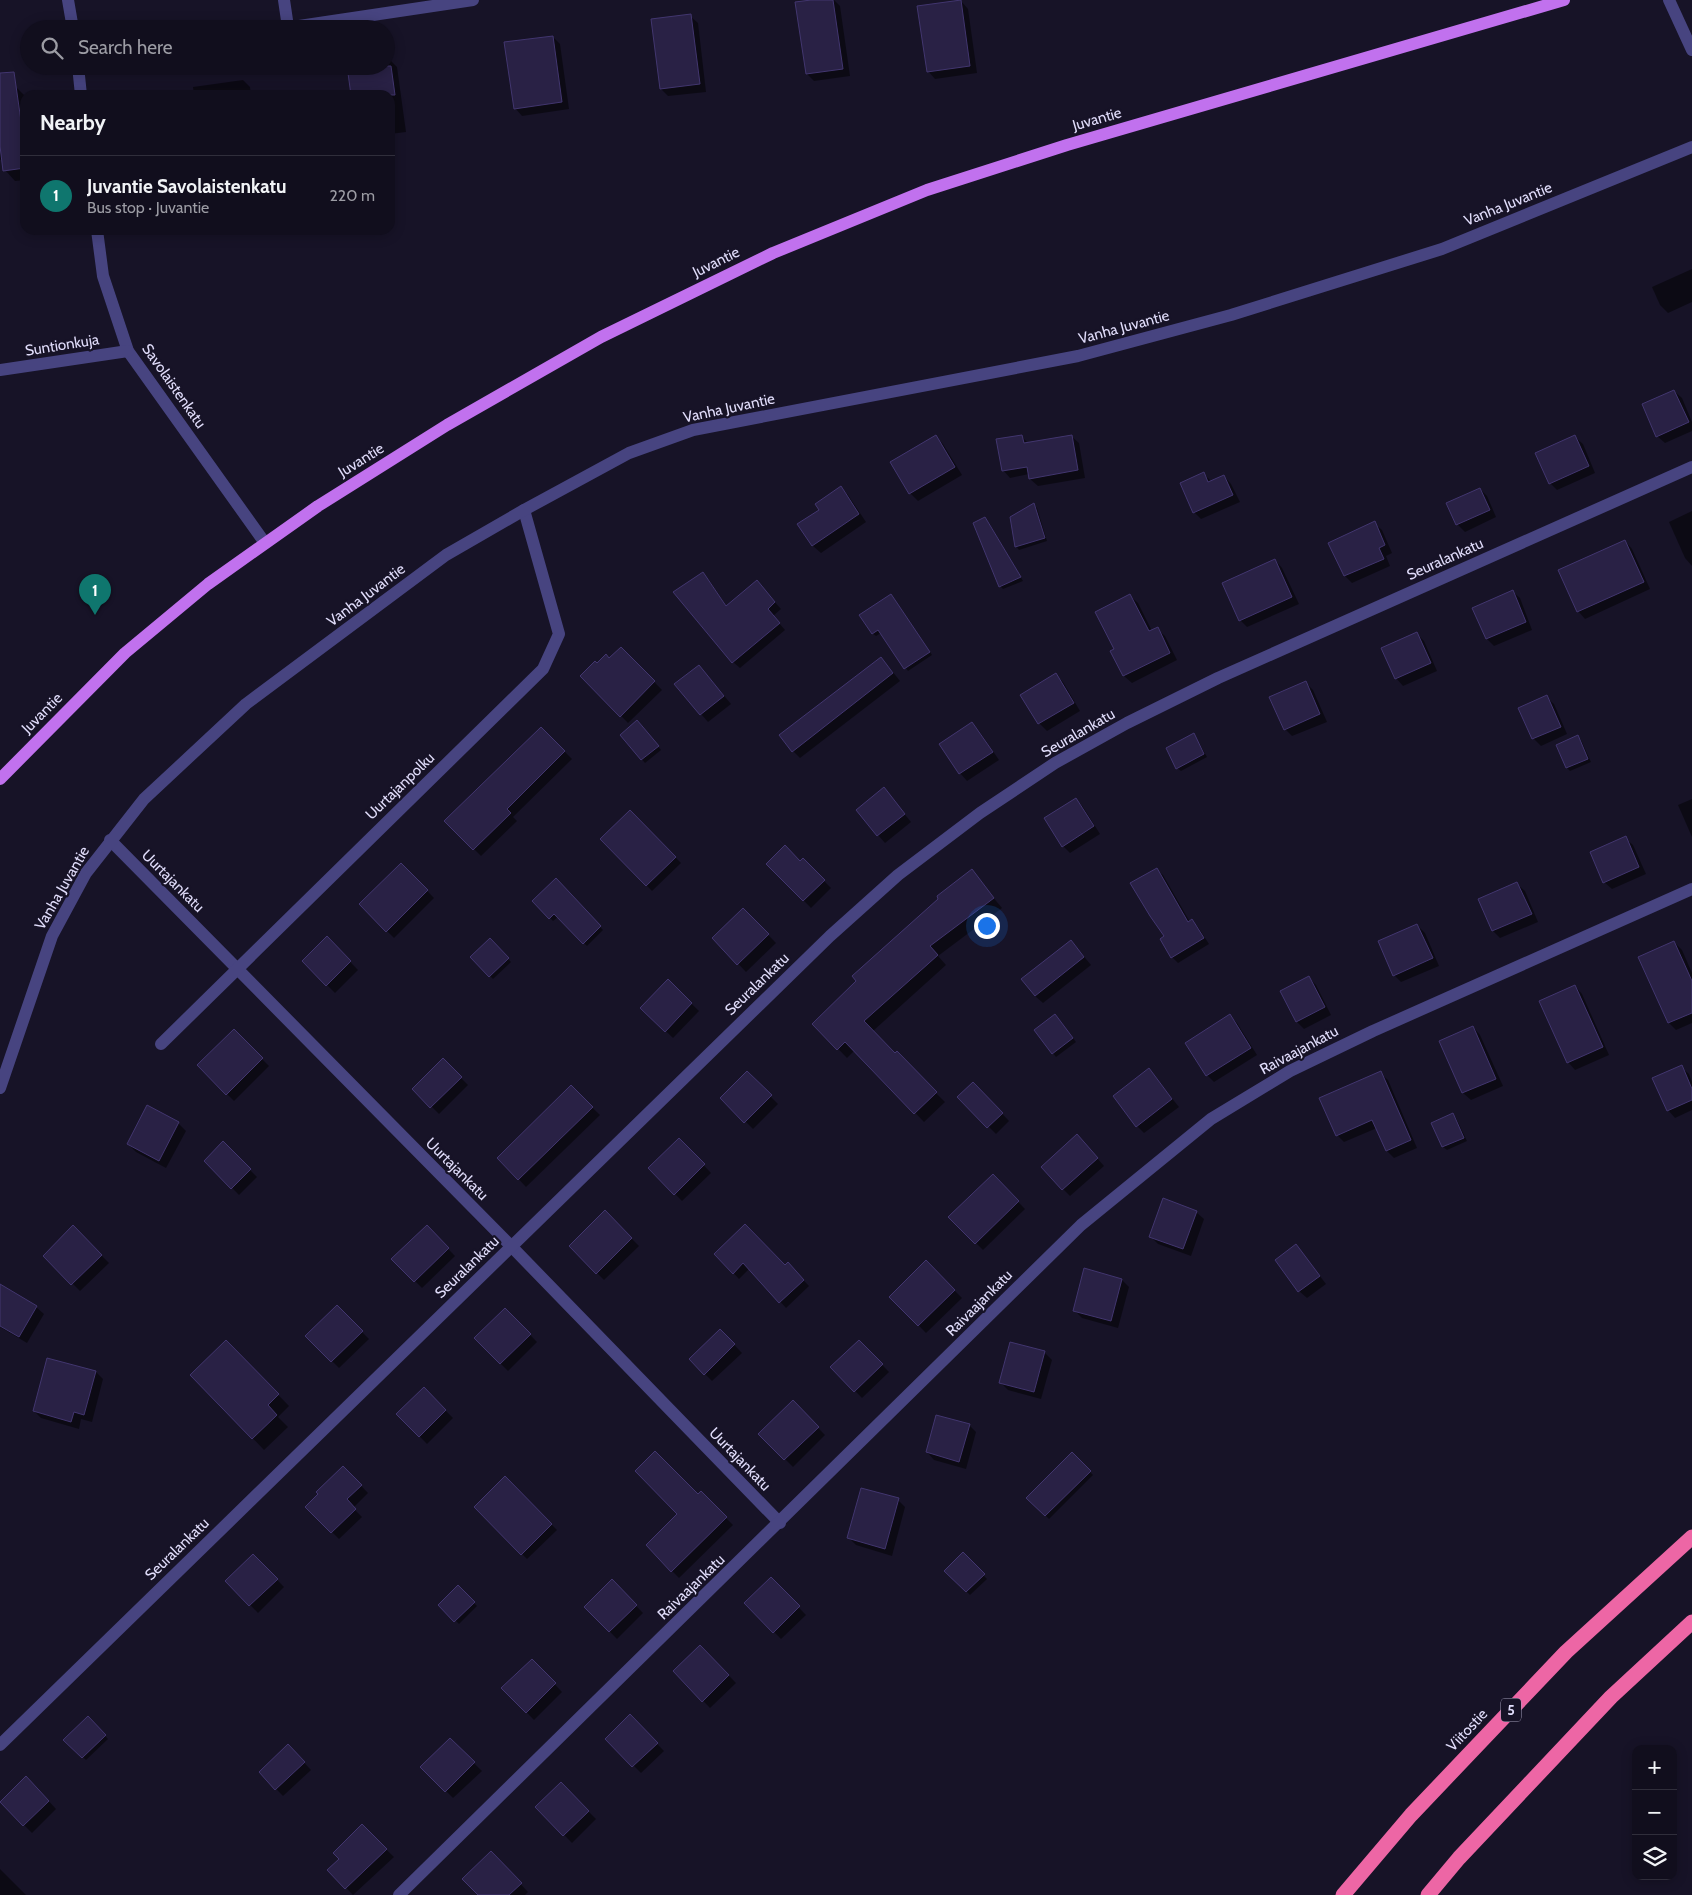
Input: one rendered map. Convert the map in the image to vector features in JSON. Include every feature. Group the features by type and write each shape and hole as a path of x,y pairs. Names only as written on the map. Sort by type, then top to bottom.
{"highway":[{"name":"Viitostie","path":"1343,1895 1411,1815 1566,1652 1692,1537"},
{"path":"1428,1895 1459,1858 1611,1697 1692,1622"}],"main road":[{"name":"Juvantie","path":"0,779 124,654 208,584 318,506 473,410 601,337 773,252 927,190 1067,144 1564,0"}],"street":[{"path":"68,0 71,20"},
{"path":"284,0 284,20"},
{"path":"338,20 473,0"},
{"path":"1668,0 1692,50"},
{"path":"79,75 80,90"},
{"name":"Vanha Juvantie","path":"0,1088 52,936 86,873 144,799 246,704 446,555 524,510 629,454 693,430 1078,356 1231,315 1442,249 1692,147"},
{"name":"Savolaistenkatu","path":"98,235 103,276 128,351 266,543"},
{"name":"Suntionkuja","path":"0,370 128,351"},
{"name":"Seuralankatu","path":"0,1745 830,936 898,875 980,813 1055,763 1127,723 1218,678 1692,467"},
{"name":"Uurtajanpolku","path":"161,1044 543,669 559,634 524,510"},
{"name":"Uurtajankatu","path":"110,840 511,1246 780,1523"},
{"name":"Raivaajankatu","path":"399,1895 780,1523 1081,1225 1211,1119 1290,1071 1364,1035 1692,888"}],"building":[{"path":"833,0 843,69 806,74 795,2"},
{"path":"961,0 970,66 927,72 917,6"},
{"path":"691,14 700,84 660,89 651,19"},
{"path":"553,36 562,102 514,109 504,42"},
{"path":"14,72 20,114 20,169 3,171 0,146 0,73"},
{"path":"348,75 392,75 394,90 350,90"},
{"path":"1674,390 1689,422 1656,437 1642,404"},
{"path":"936,435 955,467 909,494 890,462"},
{"path":"1022,435 1024,443 1072,435 1078,470 1029,479 1027,467 1002,471 996,439"},
{"path":"1575,435 1589,466 1549,484 1535,453"},
{"path":"1204,472 1208,482 1224,475 1233,495 1193,513 1180,483"},
{"path":"841,486 859,514 812,546 797,524 819,510 815,504"},
{"path":"1480,488 1490,510 1456,525 1446,503"},
{"path":"1034,503 1045,538 1015,547 1010,517"},
{"path":"985,517 1021,577 999,587 973,523"},
{"path":"1375,521 1385,545 1379,548 1384,559 1344,576 1328,543"},
{"path":"1625,540 1644,582 1577,612 1558,570"},
{"path":"1275,559 1292,597 1239,621 1222,583"},
{"path":"703,572 726,606 757,580 775,602 768,609 780,623 732,663 673,592"},
{"path":"1513,590 1526,622 1486,639 1472,608"},
{"path":"891,594 930,652 904,669 878,630 872,634 859,615"},
{"path":"1130,594 1149,631 1158,627 1170,653 1123,676 1110,651 1114,649 1095,612"},
{"path":"1417,632 1431,663 1395,679 1381,648"},
{"path":"621,647 655,681 620,717 580,676 595,661 597,663 606,654 609,658"},
{"path":"881,657 893,673 792,752 779,735"},
{"path":"699,665 724,696 700,715 674,684"},
{"path":"1056,673 1074,703 1038,724 1020,695"},
{"path":"1306,681 1320,714 1284,730 1269,697"},
{"path":"1547,695 1561,727 1532,739 1518,708"},
{"path":"637,720 659,746 641,760 620,735"},
{"path":"972,722 993,752 959,774 939,744"},
{"path":"541,727 565,751 507,809 511,813 473,850 444,821"},
{"path":"1194,733 1204,754 1176,769 1166,748"},
{"path":"1578,735 1588,759 1566,768 1556,745"},
{"path":"884,787 905,814 877,836 856,810"},
{"path":"1076,798 1094,826 1062,847 1044,818"},
{"path":"630,810 676,857 646,886 600,839"},
{"path":"1626,836 1639,867 1603,883 1590,852"},
{"path":"785,845 800,861 803,858 825,880 803,901 766,864"},
{"path":"401,863 428,890 386,932 359,904"},
{"path":"1157,868 1188,922 1192,919 1204,938 1171,958 1160,939 1164,936 1130,883"},
{"path":"972,869 994,898 930,946 938,955 864,1021 895,1053 897,1051 937,1092 914,1114 845,1042 837,1050 812,1024 856,981 852,976 938,899 937,896"},
{"path":"556,878 601,926 583,944 554,914 549,919 532,901"},
{"path":"1517,882 1532,914 1492,931 1478,899"},
{"path":"743,908 769,934 737,965 712,938"},
{"path":"1417,924 1433,958 1393,976 1378,941"},
{"path":"327,936 351,961 326,986 302,961"},
{"path":"490,938 509,958 489,977 470,957"},
{"path":"1071,940 1084,957 1035,996 1021,979"},
{"path":"1674,941 1692,981 1692,1013 1668,1023 1638,957"},
{"path":"1309,976 1325,1007 1296,1022 1280,991"},
{"path":"668,979 692,1003 665,1032 640,1008"},
{"path":"1575,985 1603,1047 1567,1063 1539,1001"},
{"path":"1055,1014 1073,1038 1052,1054 1034,1030"},
{"path":"1230,1014 1251,1048 1206,1076 1185,1043"},
{"path":"1473,1026 1496,1079 1462,1093 1439,1041"},
{"path":"234,1029 263,1058 226,1095 197,1065"},
{"path":"443,1058 462,1077 430,1108 412,1089"},
{"path":"1682,1065 1692,1089 1692,1100 1667,1111 1652,1078"},
{"path":"1149,1068 1172,1099 1136,1127 1113,1096"},
{"path":"747,1071 772,1095 744,1123 720,1098"},
{"path":"1381,1071 1411,1140 1386,1151 1372,1120 1336,1136 1319,1098"},
{"path":"973,1082 1003,1113 987,1128 957,1097"},
{"path":"571,1085 593,1107 518,1180 497,1158"},
{"path":"147,1105 179,1122 159,1161 127,1144"},
{"path":"1453,1113 1464,1138 1442,1147 1431,1123"},
{"path":"1077,1134 1098,1158 1062,1190 1041,1167"},
{"path":"679,1138 705,1164 674,1195 648,1168"},
{"path":"223,1141 251,1169 231,1189 204,1161"},
{"path":"993,1174 1019,1201 975,1244 948,1217"},
{"path":"1163,1198 1197,1211 1183,1249 1149,1237"},
{"path":"605,1210 632,1238 596,1274 569,1246"},
{"path":"745,1224 785,1265 788,1262 804,1280 779,1303 743,1263 733,1274 714,1254"},
{"path":"73,1225 102,1255 71,1285 43,1256"},
{"path":"427,1225 449,1248 414,1282 391,1259"},
{"path":"1296,1244 1320,1276 1298,1292 1275,1260"},
{"path":"926,1260 955,1290 918,1326 889,1297"},
{"path":"1084,1268 1122,1279 1111,1321 1073,1311"},
{"path":"0,1284 37,1306 19,1337 0,1326"},
{"path":"337,1305 363,1331 331,1362 305,1336"},
{"path":"505,1308 531,1334 500,1364 474,1338"},
{"path":"720,1329 735,1344 704,1375 689,1359"},
{"path":"226,1340 279,1394 268,1405 277,1415 252,1439 190,1375"},
{"path":"859,1340 883,1364 854,1392 830,1367"},
{"path":"1010,1342 1045,1351 1034,1392 999,1383"},
{"path":"47,1358 96,1371 84,1415 74,1412 71,1422 33,1411"},
{"path":"424,1387 446,1410 419,1437 396,1414"},
{"path":"793,1400 819,1427 784,1460 758,1434"},
{"path":"936,1415 970,1424 959,1462 926,1452"},
{"path":"655,1451 698,1494 701,1491 727,1517 671,1572 646,1545 677,1514 635,1471"},
{"path":"1072,1452 1091,1471 1045,1516 1026,1498"},
{"path":"343,1466 362,1485 347,1499 356,1509 331,1533 305,1507 318,1494 316,1492"},
{"path":"505,1476 552,1524 521,1555 474,1507"},
{"path":"861,1488 899,1498 885,1549 847,1538"},
{"path":"963,1552 985,1574 966,1592 944,1571"},
{"path":"253,1554 278,1579 249,1606 225,1581"},
{"path":"771,1577 800,1606 773,1633 744,1603"},
{"path":"612,1579 637,1605 609,1632 584,1607"},
{"path":"458,1585 475,1602 454,1622 438,1605"},
{"path":"700,1645 729,1675 702,1702 673,1671"},
{"path":"532,1659 556,1683 526,1713 501,1688"},
{"path":"630,1714 658,1743 632,1767 605,1739"},
{"path":"88,1716 106,1735 82,1758 63,1740"},
{"path":"450,1738 475,1762 445,1792 420,1767"},
{"path":"288,1744 305,1762 275,1790 259,1772"},
{"path":"26,1776 49,1801 23,1826 0,1802"},
{"path":"561,1782 589,1811 563,1836 535,1807"},
{"path":"362,1824 387,1849 345,1889 327,1870 339,1859 333,1853"},
{"path":"491,1851 522,1883 509,1895 478,1895 462,1879"}],"place":[{"name":"Juvantie Savolaistenkatu","path":"95,615"}]}
